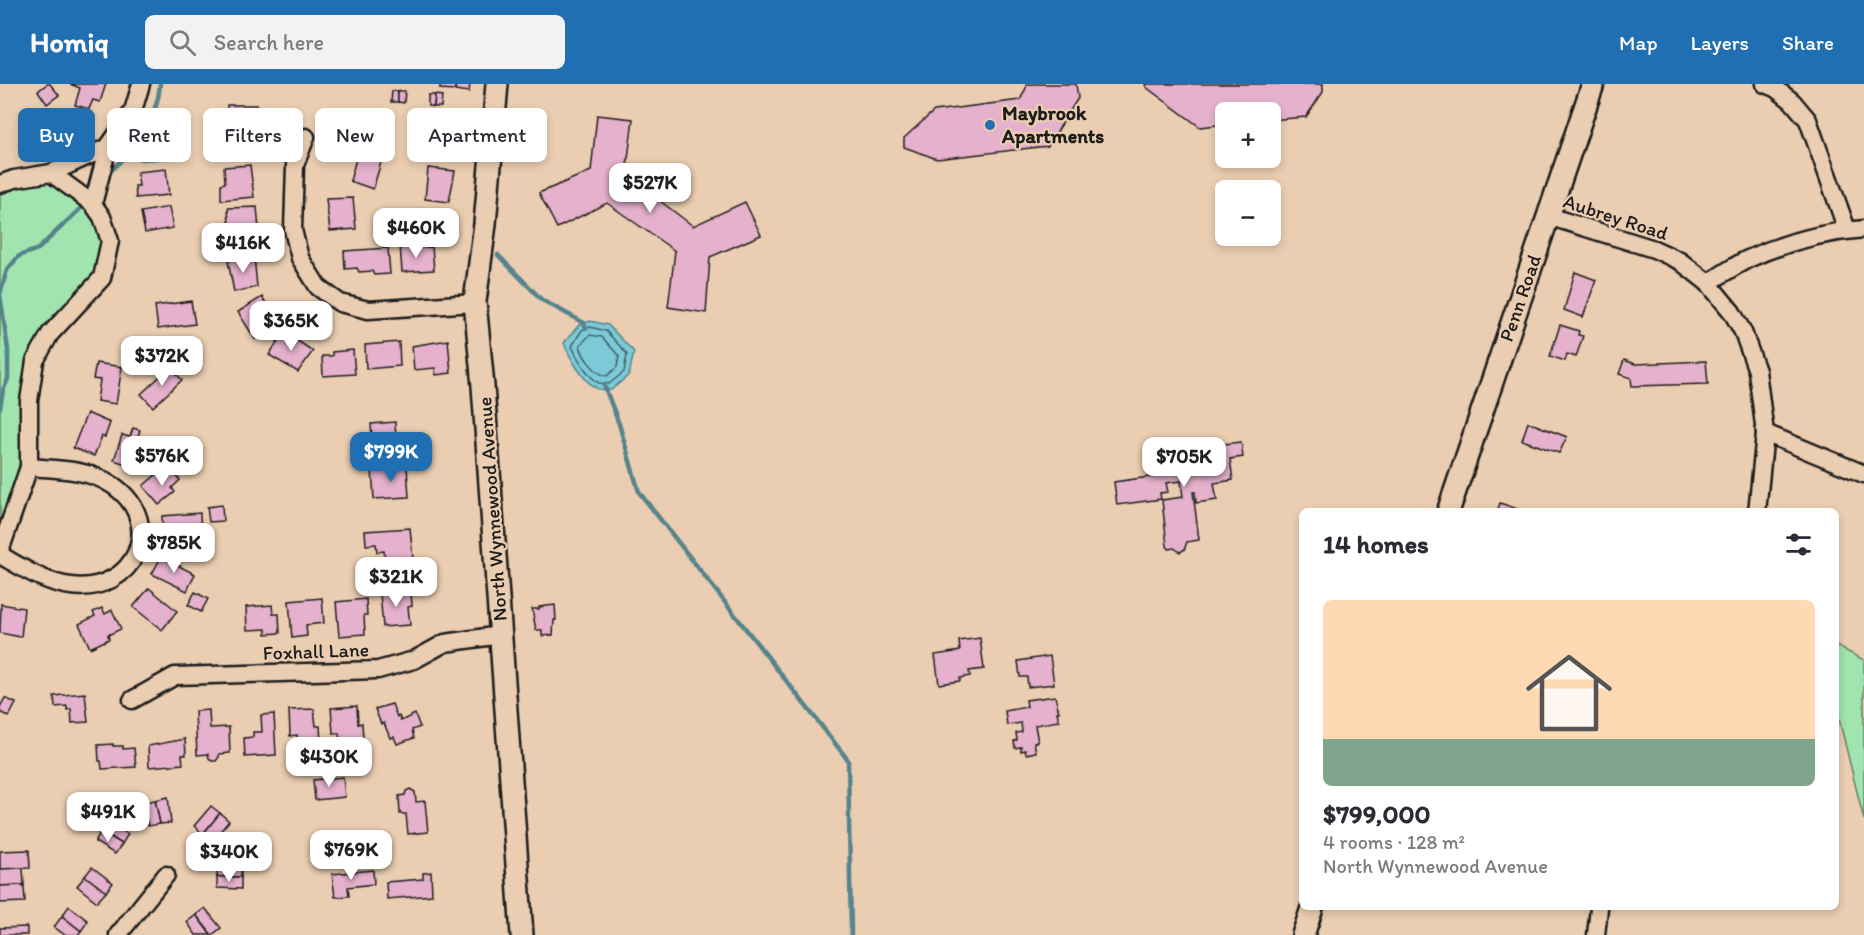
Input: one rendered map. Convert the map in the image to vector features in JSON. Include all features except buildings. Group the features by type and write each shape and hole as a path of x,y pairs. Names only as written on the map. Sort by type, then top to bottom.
{"street":[{"path":"133,108 141,84"},
{"name":"North Wynnewood Avenue","path":"497,84 485,224 475,303 484,396 522,935"},
{"name":"Penn Road","path":"1449,508 1593,84"},
{"path":"1765,84 1775,88 1792,101 1808,120 1847,230"},
{"path":"306,137 295,165 293,230 300,258 318,287 340,303 369,310 475,303"},
{"path":"0,184 14,179 51,173 107,147"},
{"path":"93,204 107,151"},
{"path":"29,467 64,469 93,475 113,485 131,502 140,522 138,550 126,571 97,586 71,586 38,577 0,553 29,467 29,401 35,361 50,334 102,278 110,241 102,218 93,204 51,173"},
{"name":"Aubrey Road","path":"1548,216 1654,249 1680,261 1708,283 1732,312 1743,332 1757,371 1765,432 1757,508"},
{"path":"1708,283 1747,260 1791,244 1847,230 1864,229"},
{"path":"1765,432 1864,474"},
{"name":"Foxhall Lane","path":"132,700 175,676 378,670 414,660 445,643 500,635"},
{"path":"118,935 166,875"},
{"path":"1303,935 1311,910"},
{"path":"1596,935 1599,910"}],"green space":[{"path":"51,173 102,217 102,278 35,361 29,467 0,551 0,184"},
{"path":"1839,648 1864,660 1864,820 1839,719"}],"water":[{"path":"590,321 608,325 634,352 629,375 611,390 597,389 586,380 564,343 579,325"}],"waterway":[{"path":"110,172 136,143 150,121 160,84"},
{"path":"0,408 3,390 8,379 8,350 0,294 7,270 19,256 38,249 81,208"},
{"path":"498,255 542,300 584,323 586,328"},
{"path":"604,385 619,424 639,492 848,760 851,935"}],"place":[{"name":"Maybrook Apartments","path":"990,125"}]}
